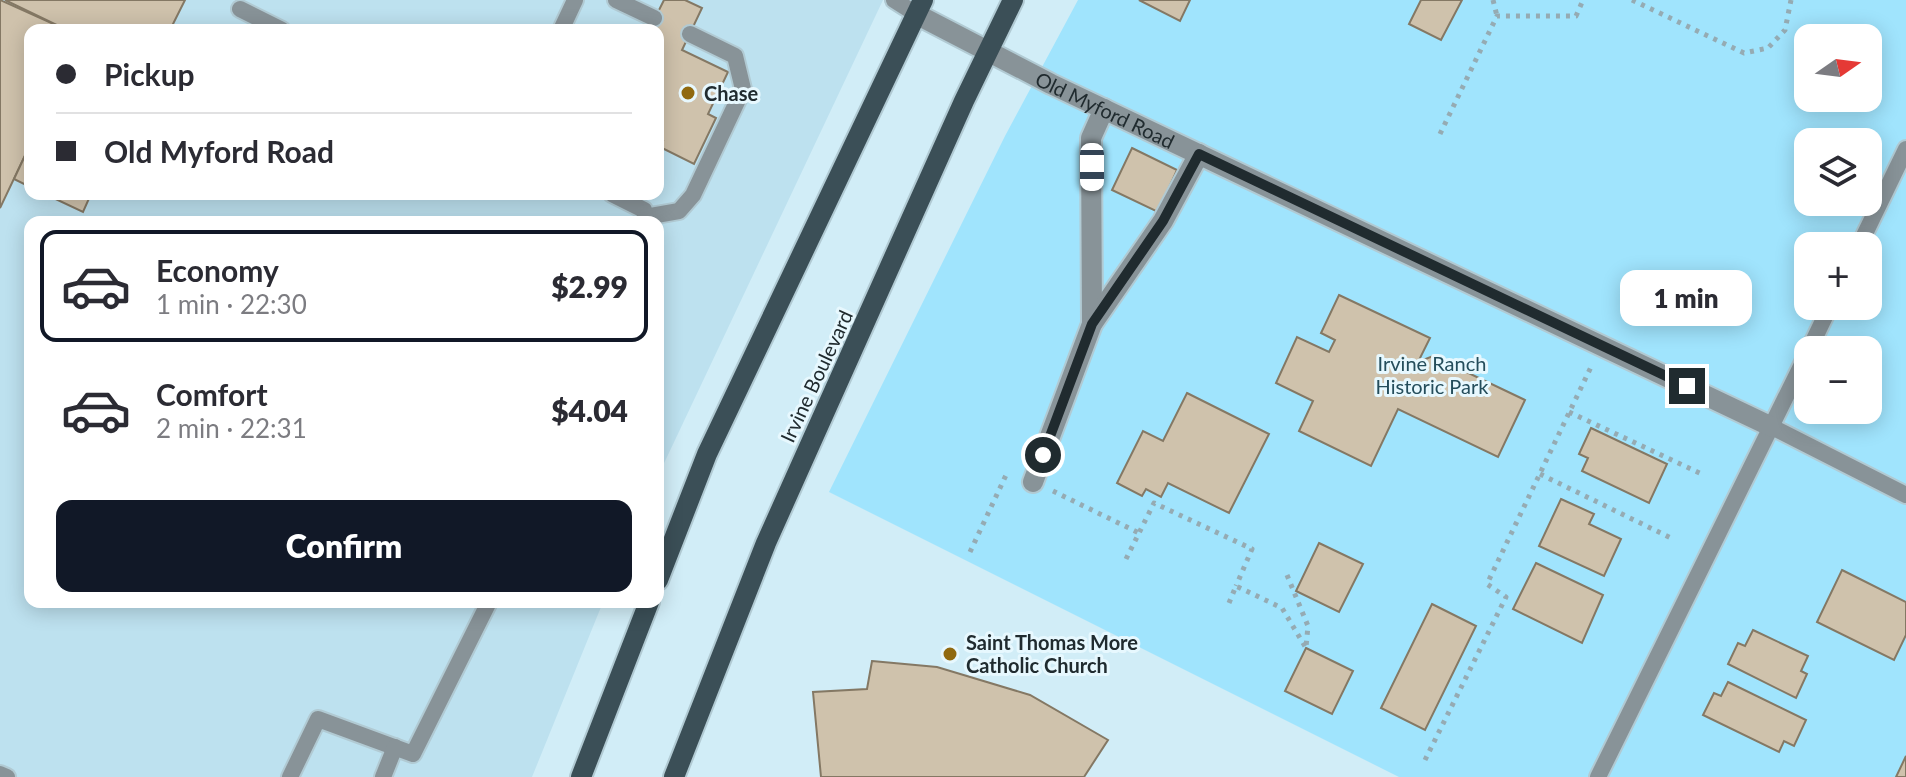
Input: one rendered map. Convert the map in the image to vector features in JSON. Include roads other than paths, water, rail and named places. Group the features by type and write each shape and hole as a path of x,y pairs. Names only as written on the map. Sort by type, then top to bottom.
{"main road":[{"name":"Irvine Boulevard","path":"674,777 766,543 1013,0"},
{"path":"664,565 707,454 920,7"},
{"path":"581,777 647,608"}],"street":[{"name":"Old Myford Road","path":"920,7 988,51 1104,109 1772,427"},
{"path":"1092,324 1091,138 1104,109"},
{"path":"1033,482 1092,324 1163,221 1199,154"}],"lane":[{"path":"564,24 575,0"},
{"path":"616,0 654,18"},
{"path":"894,0 920,7"},
{"path":"240,9 270,24"},
{"path":"661,216 679,211 693,195 743,89 735,56 690,34"},
{"path":"1866,232 1906,149"},
{"path":"624,200 644,210 645,216"},
{"path":"1598,777 1794,382"},
{"path":"1772,427 1906,495"},
{"path":"290,777 318,719 413,754 486,608"},
{"path":"383,777 395,747"},
{"path":"0,774 7,777"}],"place":[{"name":"Chase","path":"688,93"},
{"name":"Saint Thomas More Catholic Church","path":"950,654"}],"park label":[{"name":"Irvine Ranch Historic Park","path":"1432,374"}]}
